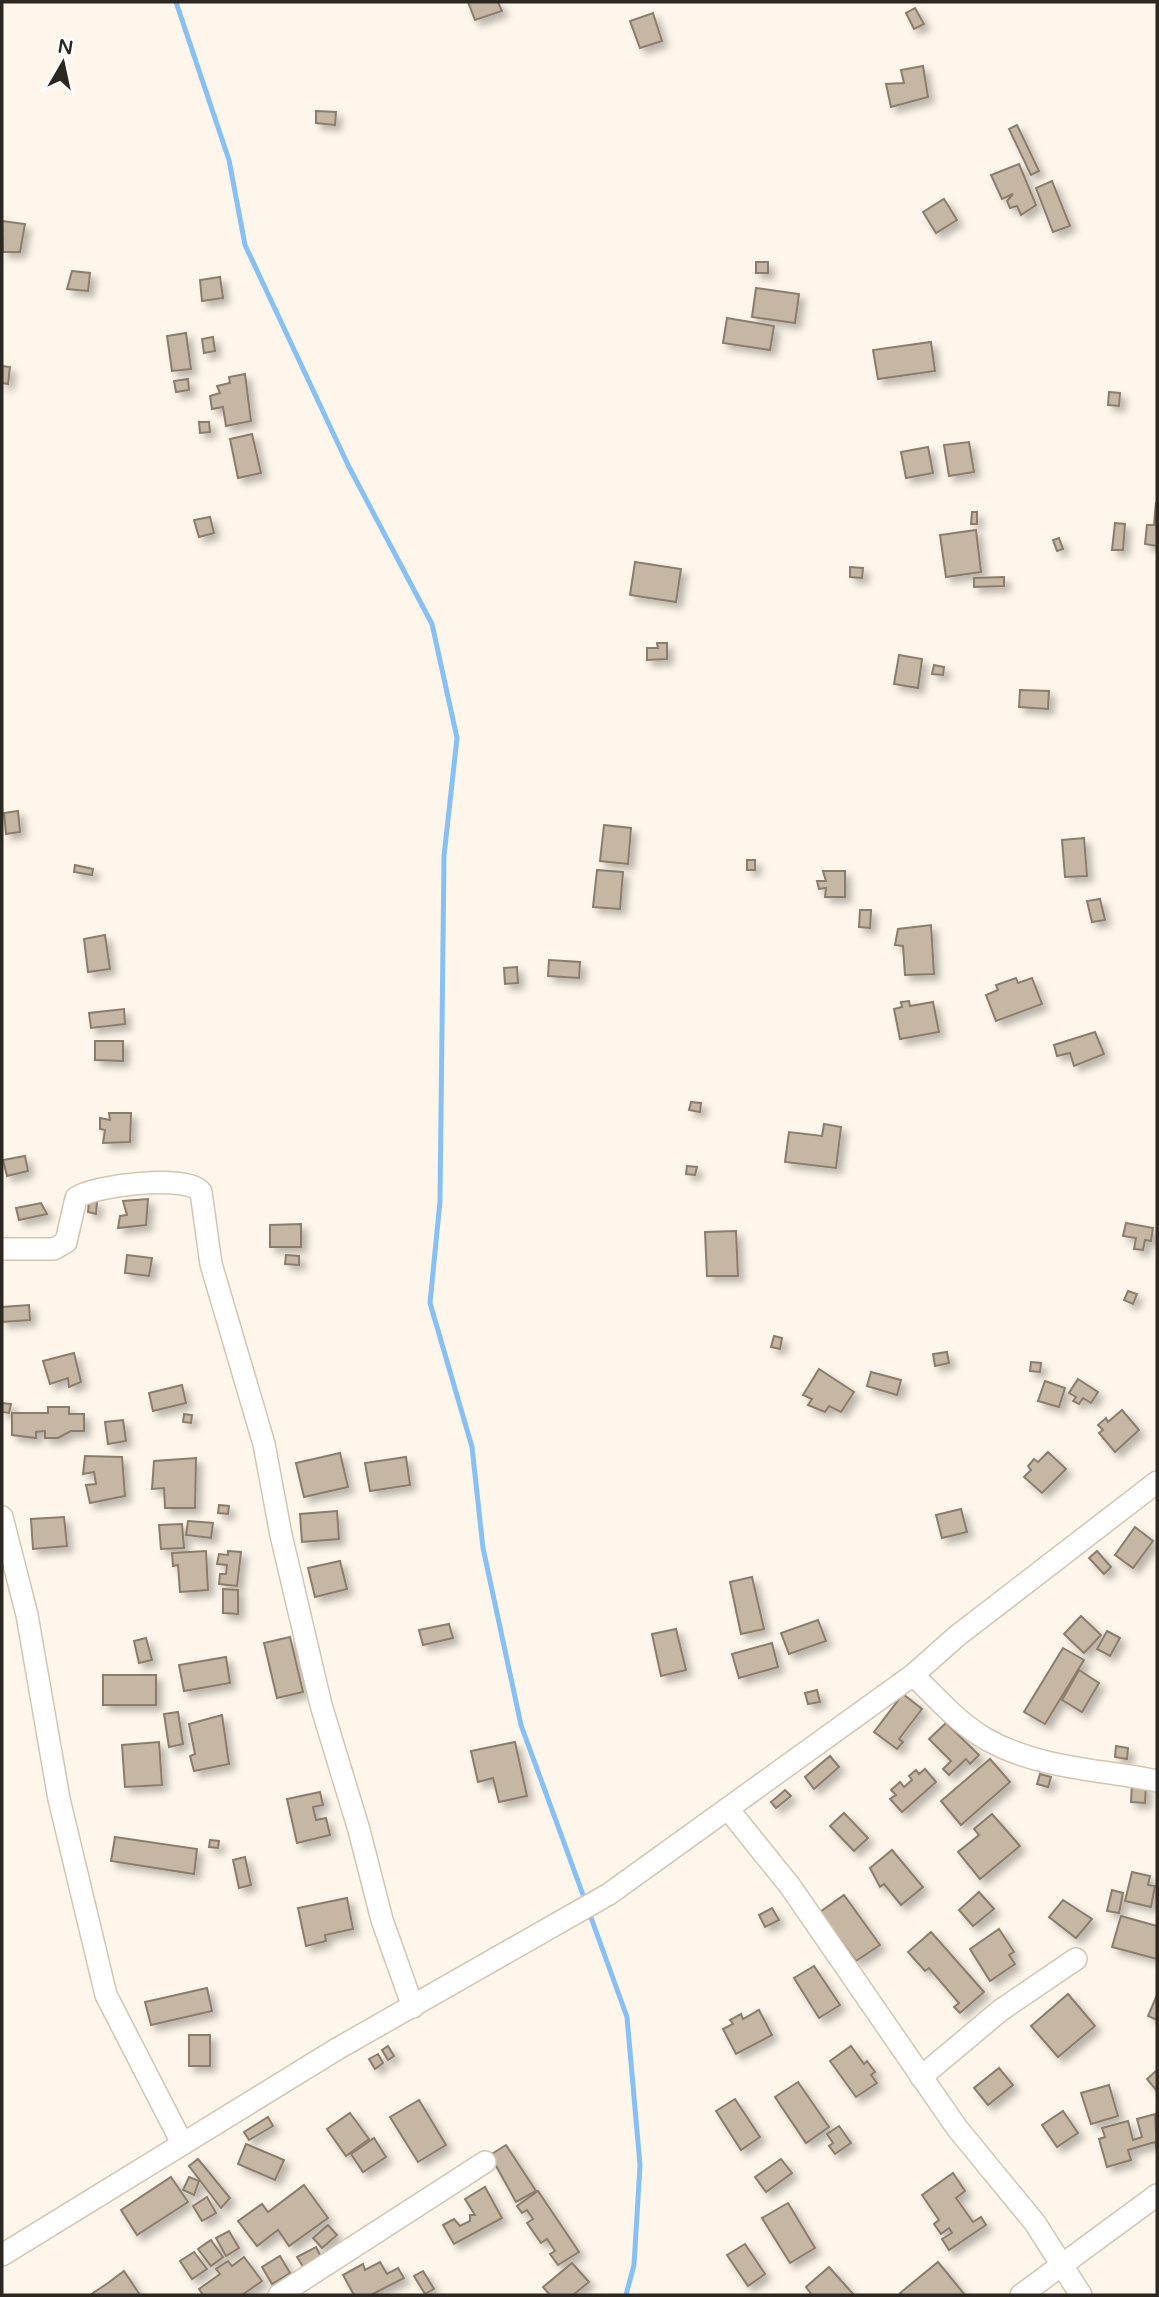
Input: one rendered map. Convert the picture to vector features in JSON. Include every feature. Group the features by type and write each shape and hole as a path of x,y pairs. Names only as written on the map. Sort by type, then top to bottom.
{"street":[{"path":"2,1249 54,1249 61,1246 66,1242 76,1198 83,1193 105,1187 188,1183 197,1185 201,1192 211,1264 264,1444 281,1535 321,1705 359,1829 382,1920 413,2007"},
{"path":"2,2255 182,2143 609,1894 913,1675 957,1636 1157,1482"},
{"path":"2,1517 27,1615 59,1800 106,1995 182,2143"},
{"path":"913,1675 958,1719 986,1738 1026,1757 1071,1769 1157,1781"},
{"path":"728,1808 790,1886 957,2129 1035,2223 1081,2295"},
{"path":"921,2077 1001,2010 1076,1959"},
{"path":"279,2295 485,2162"},
{"path":"1021,2295 1157,2195"}],"building":[{"path":"468,2 498,2 502,11 475,20"},
{"path":"915,8 924,24 914,29 906,13"},
{"path":"653,13 662,41 640,48 630,21"},
{"path":"923,66 928,97 891,107 886,84 904,83 901,70"},
{"path":"316,111 336,112 335,125 316,123"},
{"path":"1017,125 1039,171 1031,175 1009,129"},
{"path":"1019,164 1036,205 1021,215 1017,206 1010,208 1007,201 1013,194 1002,199 991,175"},
{"path":"1052,181 1070,226 1053,232 1036,188"},
{"path":"944,199 957,220 936,233 923,212"},
{"path":"2,221 25,224 20,252 3,252"},
{"path":"756,262 768,262 768,273 756,273"},
{"path":"72,271 90,273 88,291 67,289"},
{"path":"220,277 223,298 202,301 200,280"},
{"path":"756,288 799,294 795,323 752,317"},
{"path":"727,318 774,326 770,350 723,343"},
{"path":"186,333 191,369 172,371 167,336"},
{"path":"213,337 215,351 204,353 202,339"},
{"path":"931,342 935,371 878,379 873,350"},
{"path":"2,366 10,367 8,384 2,383"},
{"path":"245,374 251,421 226,426 223,407 212,409 210,396 220,393 217,386 230,383 229,377"},
{"path":"188,379 189,390 176,392 174,381"},
{"path":"1109,392 1120,393 1119,406 1108,405"},
{"path":"199,422 209,422 210,432 200,433"},
{"path":"252,434 261,473 238,478 230,439"},
{"path":"969,442 974,472 949,476 944,445"},
{"path":"928,447 933,473 906,478 901,452"},
{"path":"1156,502 1157,546 1145,544 1147,525 1154,525"},
{"path":"972,512 977,512 977,524 971,524"},
{"path":"210,517 214,533 199,537 194,520"},
{"path":"1115,523 1125,524 1123,550 1112,550"},
{"path":"976,530 981,572 946,577 940,535"},
{"path":"1059,538 1063,549 1057,551 1053,540"},
{"path":"635,562 681,569 676,602 630,595"},
{"path":"850,567 863,568 862,578 850,577"},
{"path":"1004,577 1004,586 974,587 974,578"},
{"path":"657,643 667,643 667,659 647,660 647,648 658,648"},
{"path":"899,655 922,659 918,688 894,684"},
{"path":"934,665 944,667 943,675 932,674"},
{"path":"1020,690 1049,691 1048,709 1019,707"},
{"path":"18,811 20,832 6,834 4,813"},
{"path":"604,825 631,828 628,864 600,861"},
{"path":"1084,838 1087,876 1065,877 1062,840"},
{"path":"747,860 755,860 755,870 747,870"},
{"path":"75,865 93,869 92,875 74,872"},
{"path":"597,870 623,872 620,909 593,907"},
{"path":"823,871 845,871 845,897 825,897 826,888 819,889 817,881 826,881"},
{"path":"1100,899 1105,920 1092,922 1087,901"},
{"path":"860,910 871,910 870,928 859,927"},
{"path":"931,925 934,974 905,975 903,946 895,945 898,929"},
{"path":"105,935 110,969 88,972 84,939"},
{"path":"549,960 580,962 579,978 548,976"},
{"path":"517,967 518,983 505,984 504,968"},
{"path":"1016,978 1018,983 1032,978 1042,1004 996,1021 986,995 998,990 996,985"},
{"path":"909,1001 910,1006 933,1002 939,1032 900,1039 894,1009 902,1007 901,1002"},
{"path":"124,1009 125,1024 91,1028 89,1013"},
{"path":"1095,1032 1104,1054 1074,1066 1070,1053 1057,1056 1054,1045"},
{"path":"95,1041 123,1041 123,1061 95,1060"},
{"path":"691,1102 701,1103 700,1112 689,1110"},
{"path":"109,1113 131,1113 130,1142 103,1143 105,1130 100,1129 100,1118 110,1120"},
{"path":"824,1124 841,1127 836,1168 785,1162 789,1132 822,1136"},
{"path":"25,1156 28,1171 7,1176 3,1160"},
{"path":"687,1166 697,1167 695,1175 686,1174"},
{"path":"148,1199 146,1225 118,1228 120,1216 127,1215 123,1201"},
{"path":"89,1201 97,1202 96,1214 88,1212"},
{"path":"41,1203 47,1214 19,1220 16,1208"},
{"path":"1126,1223 1153,1228 1151,1241 1145,1240 1143,1250 1134,1249 1136,1238 1123,1236"},
{"path":"301,1224 301,1247 270,1247 270,1225"},
{"path":"736,1231 738,1276 707,1276 705,1232"},
{"path":"127,1255 152,1258 149,1276 125,1273"},
{"path":"286,1255 299,1256 299,1265 285,1264"},
{"path":"1128,1291 1137,1294 1133,1304 1124,1300"},
{"path":"29,1305 30,1320 2,1322 2,1307"},
{"path":"774,1336 782,1338 780,1349 771,1347"},
{"path":"947,1352 949,1363 935,1366 933,1354"},
{"path":"74,1353 81,1382 69,1387 68,1378 50,1384 43,1361"},
{"path":"1031,1362 1041,1363 1040,1372 1030,1371"},
{"path":"819,1369 854,1392 841,1412 829,1406 825,1412 808,1405 812,1399 803,1395"},
{"path":"871,1372 901,1380 897,1395 867,1386"},
{"path":"1078,1379 1098,1392 1091,1403 1083,1398 1079,1404 1073,1401 1076,1397 1069,1393"},
{"path":"1045,1381 1065,1388 1059,1407 1038,1401"},
{"path":"182,1385 186,1403 153,1411 149,1393"},
{"path":"2,1403 11,1404 9,1413 2,1412"},
{"path":"48,1407 69,1407 69,1414 84,1414 84,1431 71,1431 58,1438 45,1438 45,1431 36,1432 36,1438 12,1435 12,1413 48,1413"},
{"path":"1122,1410 1139,1430 1115,1452 1099,1433 1103,1430 1098,1425 1106,1418 1108,1422"},
{"path":"184,1414 192,1415 191,1423 183,1422"},
{"path":"123,1420 126,1441 108,1444 105,1422"},
{"path":"1048,1452 1066,1469 1042,1493 1024,1477 1031,1470 1028,1466 1034,1459 1038,1462"},
{"path":"340,1453 348,1487 304,1497 296,1463"},
{"path":"85,1456 122,1457 125,1496 90,1503 86,1485 96,1484 94,1472 83,1474"},
{"path":"406,1457 410,1485 370,1491 365,1463"},
{"path":"196,1458 195,1508 165,1508 164,1488 152,1489 154,1461"},
{"path":"219,1505 229,1506 228,1514 218,1513"},
{"path":"961,1509 967,1532 942,1538 936,1515"},
{"path":"337,1511 339,1539 302,1542 300,1514"},
{"path":"64,1517 67,1546 33,1549 31,1519"},
{"path":"188,1521 213,1523 211,1538 186,1535"},
{"path":"182,1524 184,1548 161,1549 159,1525"},
{"path":"1135,1527 1153,1541 1133,1568 1115,1555"},
{"path":"206,1551 208,1590 180,1592 178,1565 173,1566 172,1553"},
{"path":"228,1551 241,1552 237,1586 219,1584 220,1574 226,1574 227,1565 217,1564 219,1554 228,1555"},
{"path":"1097,1551 1111,1567 1104,1574 1089,1558"},
{"path":"340,1561 347,1589 315,1597 308,1568"},
{"path":"752,1577 764,1629 741,1634 730,1582"},
{"path":"223,1589 238,1590 238,1614 223,1613"},
{"path":"1081,1616 1101,1635 1084,1653 1064,1634"},
{"path":"818,1620 826,1641 789,1654 781,1633"},
{"path":"449,1624 453,1638 423,1645 419,1630"},
{"path":"676,1629 686,1670 661,1676 652,1634"},
{"path":"1107,1631 1120,1638 1110,1656 1097,1649"},
{"path":"290,1637 303,1692 277,1698 264,1643"},
{"path":"146,1638 152,1660 139,1663 134,1641"},
{"path":"772,1643 778,1667 739,1678 732,1654"},
{"path":"1063,1648 1084,1660 1045,1724 1024,1712"},
{"path":"226,1657 230,1683 184,1691 179,1665"},
{"path":"1079,1670 1099,1683 1082,1712 1062,1700"},
{"path":"103,1675 156,1675 156,1705 103,1705"},
{"path":"817,1690 820,1702 808,1704 805,1693"},
{"path":"903,1694 922,1709 899,1739 903,1742 897,1749 874,1732"},
{"path":"178,1712 183,1744 169,1747 164,1714"},
{"path":"222,1715 229,1764 194,1771 190,1756 195,1754 189,1724"},
{"path":"946,1723 979,1755 970,1764 966,1759 949,1775 943,1769 951,1761 929,1739"},
{"path":"159,1742 162,1785 125,1787 122,1745"},
{"path":"515,1742 527,1796 499,1802 493,1778 478,1782 471,1751"},
{"path":"1116,1746 1128,1748 1127,1759 1115,1757"},
{"path":"830,1756 839,1767 814,1789 805,1777"},
{"path":"990,1759 1010,1782 961,1825 941,1801"},
{"path":"925,1769 936,1782 902,1812 890,1799 896,1795 891,1790 900,1782 904,1787 912,1780 909,1776 916,1770 919,1774"},
{"path":"1040,1774 1051,1777 1048,1787 1037,1784"},
{"path":"1132,1783 1146,1785 1145,1803 1131,1802"},
{"path":"785,1790 791,1796 776,1808 771,1802"},
{"path":"320,1792 323,1805 313,1807 316,1820 326,1818 330,1835 297,1843 287,1799"},
{"path":"844,1813 868,1838 854,1851 830,1826"},
{"path":"992,1814 1020,1846 980,1879 958,1852 979,1835 974,1829"},
{"path":"115,1837 197,1849 194,1874 111,1861"},
{"path":"210,1840 219,1841 218,1848 209,1847"},
{"path":"892,1850 923,1887 901,1905 884,1884 880,1887 870,1868"},
{"path":"245,1857 251,1885 239,1888 233,1860"},
{"path":"1132,1872 1150,1876 1148,1885 1155,1886 1151,1907 1125,1901"},
{"path":"1112,1890 1123,1893 1119,1913 1107,1911"},
{"path":"979,1892 994,1909 973,1926 959,1910"},
{"path":"844,1895 880,1945 856,1961 820,1912"},
{"path":"347,1898 353,1929 325,1935 326,1941 306,1946 298,1908"},
{"path":"1063,1900 1092,1919 1076,1938 1049,1917"},
{"path":"772,1908 779,1920 765,1927 759,1915"},
{"path":"1121,1916 1157,1926 1157,1959 1112,1947"},
{"path":"999,1929 1014,1952 1009,1955 1015,1964 990,1981 970,1949"},
{"path":"931,1932 984,1992 960,2013 954,2007 959,2003 929,1968 925,1971 908,1952"},
{"path":"814,1966 840,2005 819,2018 794,1978"},
{"path":"207,1988 212,2011 151,2025 145,2002"},
{"path":"1068,1994 1095,2026 1058,2057 1031,2026"},
{"path":"1157,1995 1157,2020 1148,2016"},
{"path":"759,2010 772,2035 736,2054 723,2029 733,2024 730,2020 741,2014 743,2019"},
{"path":"189,2035 210,2035 210,2066 189,2066"},
{"path":"388,2046 394,2056 388,2060 382,2050"},
{"path":"851,2046 864,2064 867,2061 875,2072 871,2075 877,2083 856,2097 830,2061"},
{"path":"378,2054 383,2063 375,2069 369,2059"},
{"path":"999,2068 1013,2085 988,2105 974,2088"},
{"path":"1157,2070 1157,2091 1147,2079"},
{"path":"798,2082 829,2127 806,2143 775,2097"},
{"path":"1109,2085 1118,2116 1091,2124 1081,2093"},
{"path":"735,2099 760,2137 741,2150 716,2111"},
{"path":"419,2100 446,2145 418,2162 390,2117"},
{"path":"1063,2111 1078,2133 1057,2147 1042,2125"},
{"path":"350,2113 369,2139 346,2156 327,2129"},
{"path":"1155,2114 1157,2151 1155,2142 1128,2150 1131,2160 1107,2167 1099,2139 1105,2137 1102,2128 1128,2121 1133,2140 1142,2137 1137,2119"},
{"path":"268,2117 273,2126 249,2140 244,2132"},
{"path":"839,2126 851,2143 835,2154 829,2146 833,2143 827,2134"},
{"path":"374,2138 386,2157 363,2172 351,2154"},
{"path":"246,2144 284,2160 275,2180 238,2164"},
{"path":"506,2145 536,2191 516,2202 490,2155"},
{"path":"198,2159 230,2198 221,2208 189,2166"},
{"path":"781,2159 792,2173 766,2192 755,2177"},
{"path":"953,2173 965,2191 956,2198 973,2222 981,2217 986,2225 949,2250 942,2239 952,2233 949,2228 941,2234 934,2224 939,2220 922,2195"},
{"path":"171,2177 188,2202 137,2235 121,2210"},
{"path":"189,2177 199,2181 194,2195 183,2190"},
{"path":"304,2185 328,2218 289,2246 278,2230 257,2246 238,2221 262,2204 268,2212"},
{"path":"485,2187 502,2218 454,2244 443,2225 454,2219 460,2226 470,2221 470,2215 475,2215 465,2199"},
{"path":"538,2191 579,2252 558,2265 550,2254 555,2251 547,2239 541,2243 527,2223 533,2219 527,2210 522,2213 517,2206"},
{"path":"207,2197 216,2213 202,2221 193,2206"},
{"path":"788,2203 815,2248 790,2263 762,2218"},
{"path":"328,2225 337,2235 322,2248 313,2238"},
{"path":"229,2231 239,2248 226,2256 216,2238"},
{"path":"211,2240 223,2257 211,2266 198,2249"},
{"path":"745,2244 765,2274 748,2286 727,2255"},
{"path":"316,2247 323,2261 305,2270 297,2257"},
{"path":"194,2252 207,2269 192,2279 180,2261"},
{"path":"280,2256 290,2273 272,2284 262,2267"},
{"path":"244,2257 262,2281 242,2295 203,2295 199,2289 220,2274 216,2269 228,2261 232,2266"},
{"path":"380,2262 387,2274 398,2268 404,2278 371,2295 354,2295 343,2275 363,2264 365,2270"},
{"path":"938,2262 965,2295 900,2293"},
{"path":"572,2263 589,2282 573,2295 550,2295 543,2287"},
{"path":"829,2267 854,2295 812,2295 806,2287"},
{"path":"124,2271 140,2295 90,2295 108,2283"},
{"path":"423,2271 434,2289 425,2294 414,2276"}],"waterway":[{"path":"176,2 229,160 245,245 349,467 432,624 457,738 444,856 440,1201 430,1303 472,1447 483,1548 521,1725 586,1903"},
{"path":"589,1912 627,2017 640,2165 634,2265 626,2295"}]}
